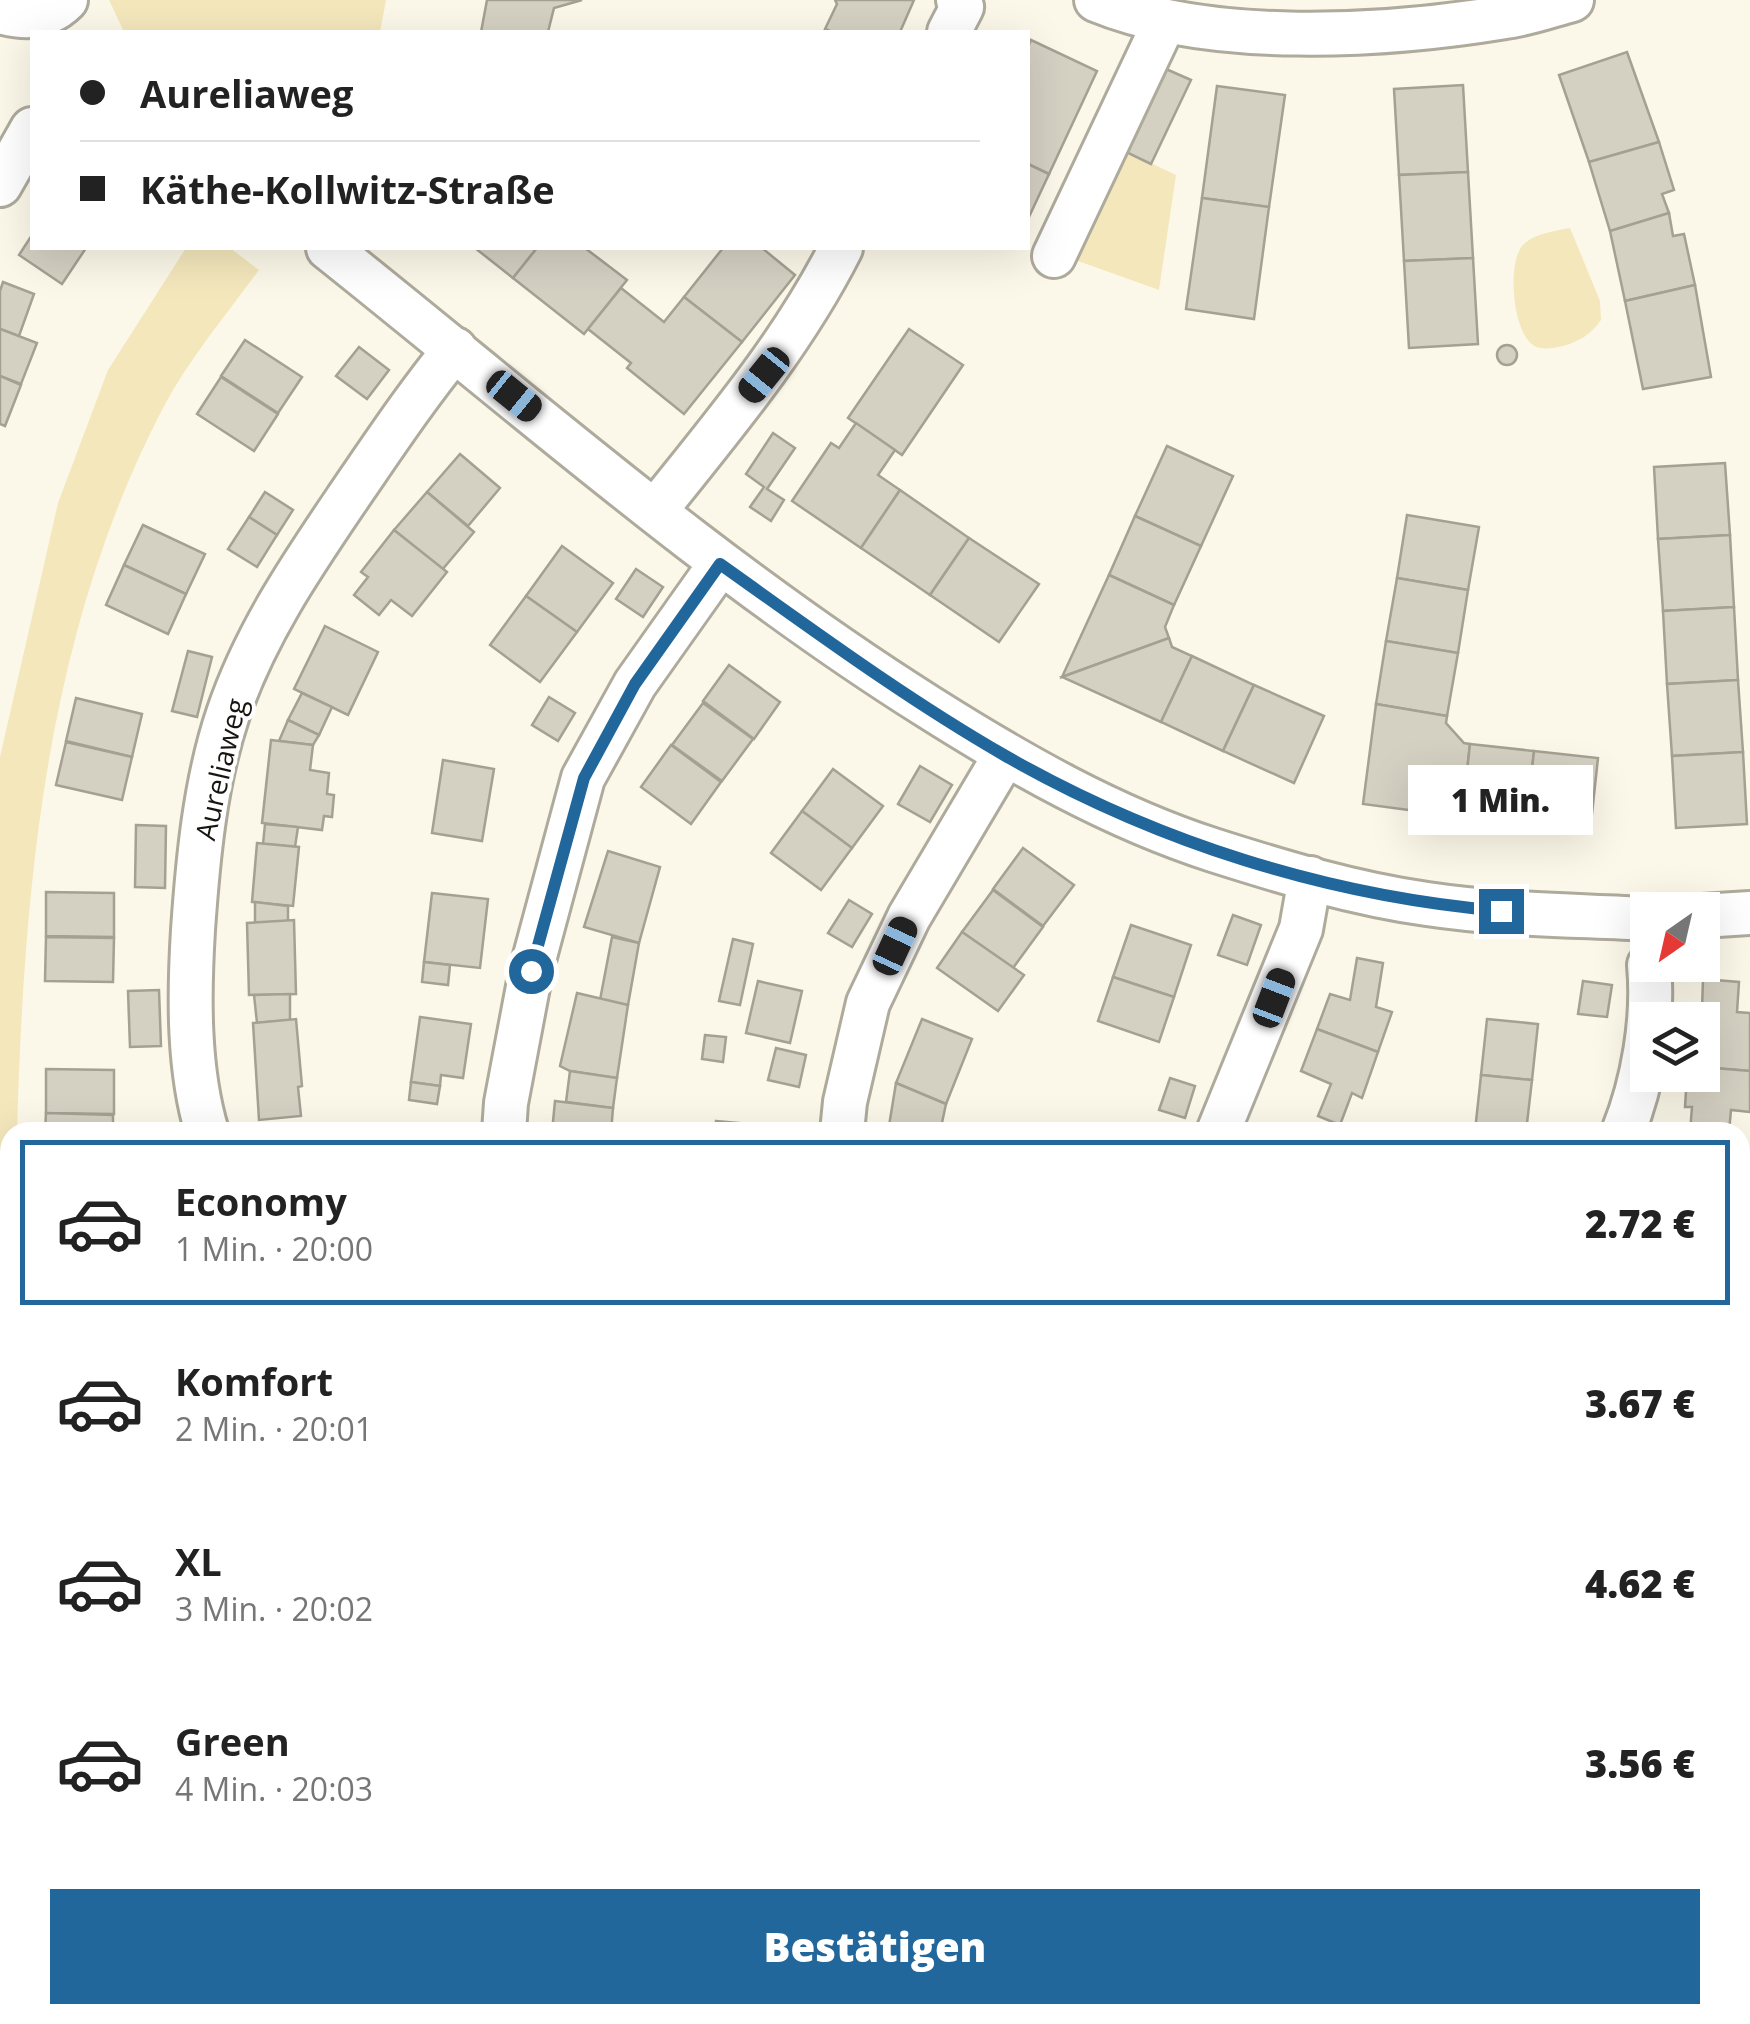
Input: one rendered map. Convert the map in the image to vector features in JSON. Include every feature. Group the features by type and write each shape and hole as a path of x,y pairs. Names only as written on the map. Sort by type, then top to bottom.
{"street":[{"path":"0,12 18,18 40,16 59,8 66,0"},
{"path":"74,0 76,30"},
{"path":"1096,0 1165,21 1223,28 1350,33 1508,17 1572,0"},
{"path":"0,12 32,30"},
{"path":"1054,256 1165,21"},
{"path":"0,185 30,132"},
{"path":"331,250 720,564 872,671 1005,755 1120,814 1210,849 1310,878 1426,904 1630,925"},
{"path":"655,511 764,375 840,250"},
{"name":"Aureliaweg","path":"203,1122 198,1104 190,982 196,888 208,798 228,715 258,639 296,574 425,385 455,349"},
{"path":"505,1122 531,971 584,778 635,684 720,564"},
{"path":"843,1122 868,1003 909,917 1005,755"},
{"path":"1222,1122 1301,929 1310,878"},
{"path":"1720,915 1750,914"},
{"path":"1627,1122 1644,1048 1648,982"}],"shaded area":[{"path":"109,0 386,0 380,30 123,30"},
{"path":"1117,147 1176,175 1159,290 1067,257"},
{"path":"1570,228 1600,301 1601,320 1574,342 1540,348 1526,337 1520,325 1514,294 1515,263 1525,243"},
{"path":"185,250 233,250 259,270 208,338 163,408 123,493 92,581 67,670 35,853 17,1122 0,1122 0,757 58,503 108,370"}],"building":[{"path":"487,0 582,0 554,8 548,30 481,30"},
{"path":"835,0 914,0 901,30 825,29 837,4"},
{"path":"1030,42 1097,71 1049,174 1030,165"},
{"path":"1627,52 1659,142 1589,162 1559,75"},
{"path":"1166,69 1191,80 1151,164 1126,152"},
{"path":"1463,85 1468,172 1399,175 1394,89"},
{"path":"1217,86 1285,95 1269,207 1202,198"},
{"path":"1659,142 1674,190 1662,194 1669,213 1610,231 1589,162"},
{"path":"1030,165 1049,174 1030,215"},
{"path":"1468,172 1473,258 1404,261 1399,175"},
{"path":"1202,198 1269,207 1254,319 1186,309"},
{"path":"1669,213 1673,236 1684,234 1695,285 1625,301 1610,231"},
{"path":"30,238 30,250 85,250 62,284 19,255"},
{"path":"478,250 535,250 513,278"},
{"path":"535,250 588,250 627,280 584,334 513,278"},
{"path":"721,250 764,250 795,275 742,342 684,297"},
{"path":"1473,258 1478,344 1409,348 1404,261"},
{"path":"3,282 34,294 19,336 0,329"},
{"path":"1695,285 1711,377 1643,389 1625,301"},
{"path":"621,288 664,322 684,297 742,342 684,414 627,368 631,363 588,329"},
{"path":"0,329 37,343 21,384 0,376"},
{"path":"909,329 963,365 902,455 848,418"},
{"path":"245,340 302,377 278,413 221,376"},
{"path":"1503,345 1511,345 1517,355 1511,365 1503,365 1497,359 1497,351"},
{"path":"359,347 389,370 367,399 336,376"},
{"path":"0,376 21,385 5,426 0,424"},
{"path":"221,377 278,414 254,451 197,414"},
{"path":"856,423 895,450 878,475 900,490 861,548 792,501 831,443 839,448"},
{"path":"773,433 795,448 767,489 784,500 771,521 750,507 764,487 746,474"},
{"path":"1167,446 1233,476 1201,546 1135,516"},
{"path":"460,454 500,488 468,526 427,492"},
{"path":"1725,463 1730,535 1658,539 1654,467"},
{"path":"900,490 969,538 930,595 861,548"},
{"path":"265,492 293,510 277,535 249,517"},
{"path":"427,492 474,532 442,570 394,530"},
{"path":"1407,515 1479,527 1468,590 1397,578"},
{"path":"1135,516 1201,546 1174,605 1109,575"},
{"path":"249,517 277,535 257,567 228,549"},
{"path":"143,525 205,554 186,594 124,565"},
{"path":"394,530 447,572 412,616 391,600 379,615 354,595 368,577 361,572"},
{"path":"1730,535 1734,607 1663,611 1658,539"},
{"path":"969,538 1039,584 999,642 930,595"},
{"path":"562,546 613,583 577,632 526,596"},
{"path":"124,565 186,594 168,634 106,605"},
{"path":"636,569 663,587 643,617 616,599"},
{"path":"1109,575 1174,605 1165,627 1169,638 1062,677"},
{"path":"1397,578 1468,590 1458,653 1386,641"},
{"path":"526,596 577,632 540,682 490,645"},
{"path":"1734,607 1738,680 1667,684 1663,611"},
{"path":"325,626 378,652 348,715 294,689"},
{"path":"1169,638 1172,647 1192,656 1161,722 1062,677"},
{"path":"1386,641 1458,653 1447,716 1376,704"},
{"path":"188,651 212,657 197,717 172,711"},
{"path":"1192,656 1254,685 1223,751 1161,722"},
{"path":"729,665 780,702 754,739 703,701"},
{"path":"1738,680 1743,752 1672,756 1667,684"},
{"path":"1254,685 1324,716 1294,783 1223,751"},
{"path":"302,693 332,707 319,735 288,720"},
{"path":"549,697 575,713 558,741 532,725"},
{"path":"76,698 142,714 132,757 66,741"},
{"path":"703,703 753,739 722,781 672,745"},
{"path":"1376,704 1447,716 1446,723 1464,743 1470,744 1462,817 1363,804"},
{"path":"288,720 319,735 313,745 279,741"},
{"path":"271,740 313,745 310,770 329,773 327,794 334,795 332,817 324,816 322,830 262,823"},
{"path":"66,742 132,757 122,800 56,785"},
{"path":"1470,744 1534,751 1526,824 1462,817"},
{"path":"671,745 721,782 691,824 641,787"},
{"path":"1534,751 1598,758 1590,832 1526,824"},
{"path":"1743,752 1747,824 1676,828 1672,756"},
{"path":"443,760 494,769 482,841 432,833"},
{"path":"920,766 952,785 930,822 898,804"},
{"path":"833,769 883,806 852,848 802,811"},
{"path":"802,811 852,848 821,890 771,853"},
{"path":"265,824 298,827 295,847 263,844"},
{"path":"136,825 166,826 165,888 135,887"},
{"path":"257,843 299,847 293,906 252,902"},
{"path":"1023,848 1074,885 1043,926 993,889"},
{"path":"608,851 660,867 639,943 584,927"},
{"path":"993,890 1043,927 1013,968 962,932"},
{"path":"46,892 114,893 114,937 46,936"},
{"path":"432,893 488,899 480,968 424,962"},
{"path":"849,900 872,914 852,947 828,933"},
{"path":"255,902 288,906 288,921 255,923"},
{"path":"1233,915 1261,925 1247,965 1218,955"},
{"path":"294,920 296,994 249,995 247,923"},
{"path":"1131,925 1191,945 1174,997 1113,977"},
{"path":"962,932 1024,975 998,1011 937,968"},
{"path":"46,937 114,938 113,982 45,981"},
{"path":"612,937 639,943 628,1005 600,1000"},
{"path":"733,939 753,944 740,1005 719,1001"},
{"path":"1357,958 1383,963 1376,1007 1392,1012 1378,1052 1317,1029 1330,994 1350,1000"},
{"path":"424,962 450,965 448,985 422,982"},
{"path":"1113,977 1174,997 1159,1042 1098,1021"},
{"path":"758,981 802,991 790,1043 746,1033"},
{"path":"1583,981 1612,985 1607,1017 1578,1014"},
{"path":"1703,982 1739,982 1737,1012 1750,1013 1750,1071 1720,1068 1720,1002 1702,1002"},
{"path":"159,990 161,1046 130,1047 128,991"},
{"path":"577,993 628,1005 617,1078 560,1066"},
{"path":"290,994 290,1020 257,1023 254,995"},
{"path":"420,1017 471,1024 463,1078 441,1075 440,1086 411,1082"},
{"path":"296,1019 301,1116 259,1120 253,1023"},
{"path":"922,1019 972,1039 946,1104 896,1083"},
{"path":"1487,1019 1538,1024 1532,1080 1481,1075"},
{"path":"1317,1029 1378,1052 1362,1098 1352,1093 1341,1122 1318,1116 1331,1084 1301,1071"},
{"path":"705,1035 726,1037 723,1062 702,1059"},
{"path":"776,1048 806,1055 799,1087 768,1080"},
{"path":"1720,1068 1750,1071 1750,1112 1731,1110 1730,1122 1691,1122 1692,1107 1685,1107 1686,1092 1720,1092"},
{"path":"46,1069 114,1070 114,1114 46,1113"},
{"path":"570,1071 617,1078 613,1108 566,1102"},
{"path":"1481,1075 1532,1080 1527,1122 1476,1122"},
{"path":"1170,1078 1195,1086 1185,1118 1159,1110"},
{"path":"411,1082 440,1086 437,1104 409,1100"},
{"path":"896,1083 946,1104 942,1122 890,1122"},
{"path":"555,1101 613,1108 612,1122 553,1122"},
{"path":"46,1113 113,1115 113,1122 46,1122"}],"route":[{"path":"531,971 584,778 635,684 720,564 872,671 1005,755 1120,814 1210,849 1310,878 1426,904 1501,911"}]}
